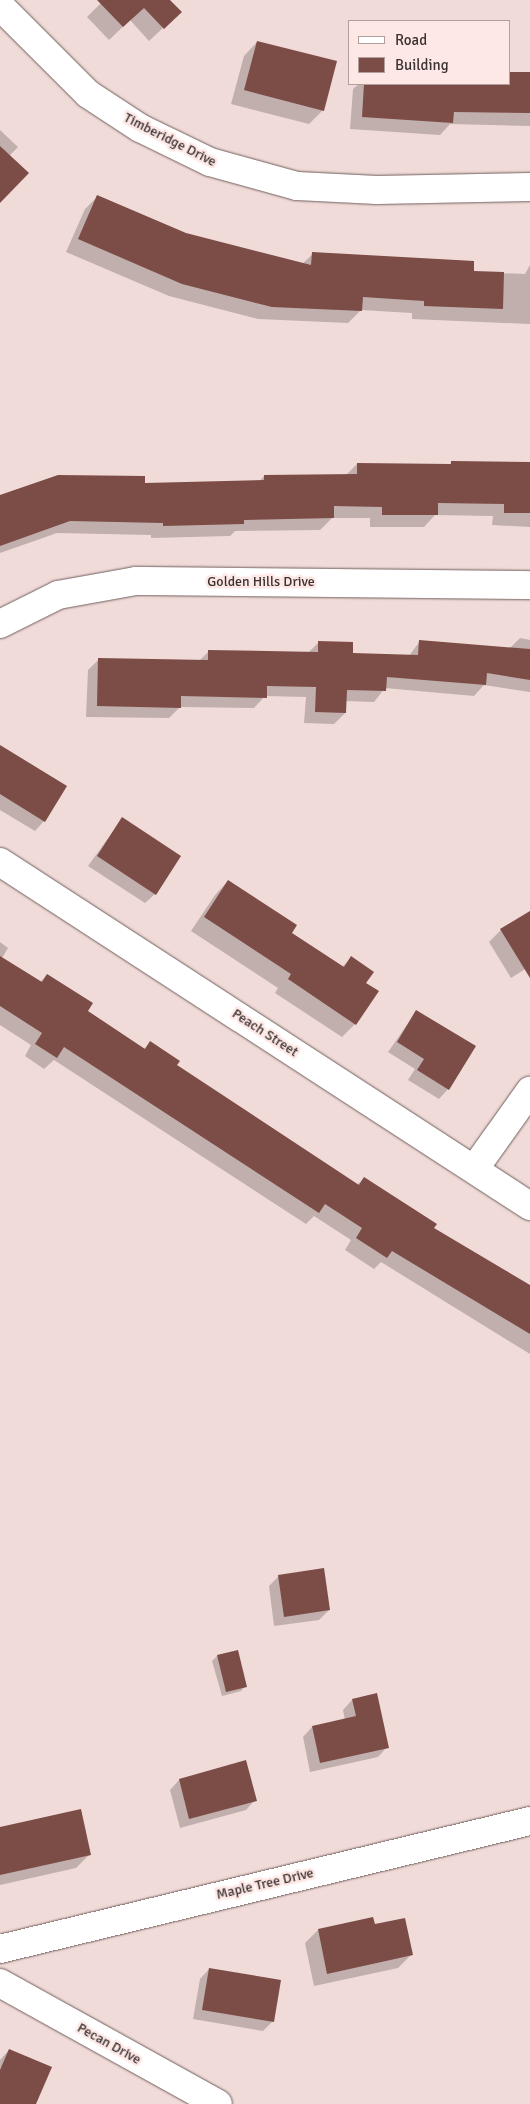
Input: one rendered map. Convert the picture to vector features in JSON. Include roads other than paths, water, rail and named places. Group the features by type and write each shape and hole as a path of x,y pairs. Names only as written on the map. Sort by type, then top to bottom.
{"street":[{"path":"0,6 6,0"},
{"name":"Timberidge Drive","path":"0,6 88,94 140,128 210,162 297,186 377,190 530,187"},
{"name":"Golden Hills Drive","path":"0,624 58,595 136,581 530,585"},
{"name":"Peach Street","path":"0,862 475,1168 530,1206"},
{"path":"475,1168 530,1091"},
{"name":"Maple Tree Drive","path":"0,1949 530,1821"},
{"name":"Pecan Drive","path":"0,1983 218,2104"}]}
